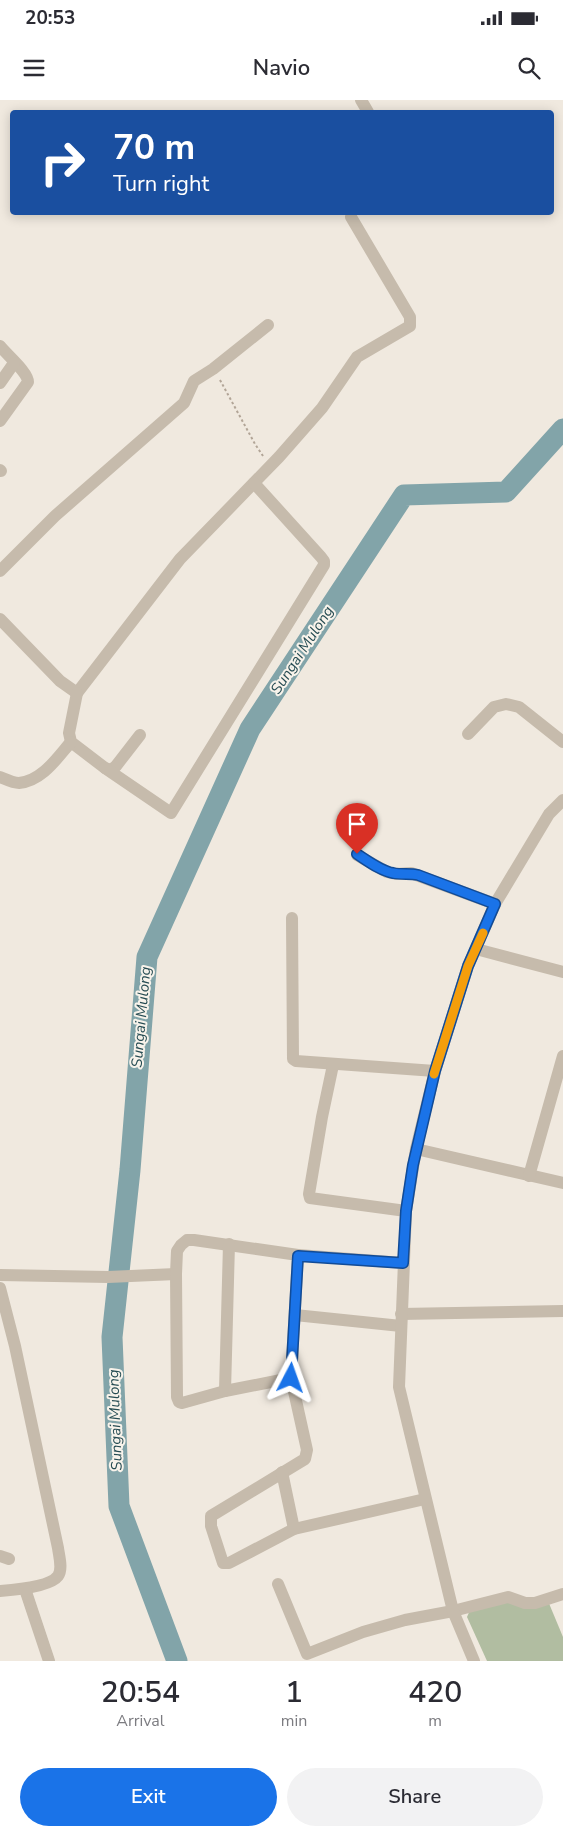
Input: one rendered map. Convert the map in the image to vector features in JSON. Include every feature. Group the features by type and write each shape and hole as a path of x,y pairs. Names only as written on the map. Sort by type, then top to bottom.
{"street":[{"path":"254,483 321,557 324,565 171,813 105,768 71,742 69,733 77,693 180,558 254,483 271,466 322,408 357,357 410,326 410,317 350,217"},
{"path":"0,571 55,516 184,403 194,381 268,325"},
{"path":"0,346 28,377 28,382 0,421"},
{"path":"0,383 14,363"},
{"path":"0,619 60,681 77,693"},
{"path":"468,734 494,707 506,704 519,707 563,742"},
{"path":"105,768 111,770 116,766 140,736"},
{"path":"0,777 18,783 35,778 45,771 71,742"},
{"path":"474,1661 453,1611 399,1387 406,1211 416,1149 435,1071 468,966 495,904 549,814 563,800"},
{"path":"357,854 387,872 418,875 495,904"},
{"path":"292,918 293,1059 296,1061 333,1065 435,1071"},
{"path":"476,949 563,972"},
{"path":"529,1176 559,1084 563,1056"},
{"path":"333,1065 322,1117 309,1194 310,1198 406,1211"},
{"path":"416,1149 529,1176 563,1182"},
{"path":"291,1378 225,1391 182,1403 179,1402 177,1397 169,1274 180,1245 187,1240 229,1244 298,1256 403,1263"},
{"path":"225,1391 229,1244"},
{"path":"298,1256 291,1378 307,1450 305,1459 211,1516 211,1526 221,1560 225,1563 294,1529 425,1499"},
{"path":"0,1275 108,1276 169,1274"},
{"path":"0,1288 17,1355 61,1569 58,1576 53,1580 25,1589 0,1591"},
{"path":"295,1315 401,1320 563,1311"},
{"path":"282,1472 294,1529"},
{"path":"278,1584 309,1657 380,1627 405,1620 508,1598 525,1603 535,1603 563,1594"},
{"path":"25,1589 49,1661"}],"path":[{"path":"212,369 255,444 271,466"}],"green space":[{"path":"548,1601 563,1637 563,1661 487,1661 467,1617 470,1610 494,1602"}],"waterway":[{"name":"Sungai Mulong","path":"177,1661 119,1506 112,1337 130,1170 147,957 250,729 404,495 506,492 563,429"}],"slow traffic":[{"path":"434,1074 468,966 483,933"}],"route":[{"path":"291,1378 298,1256 403,1263 406,1211 413,1165 435,1071 468,966 495,904 418,875 387,872 357,854"}]}
